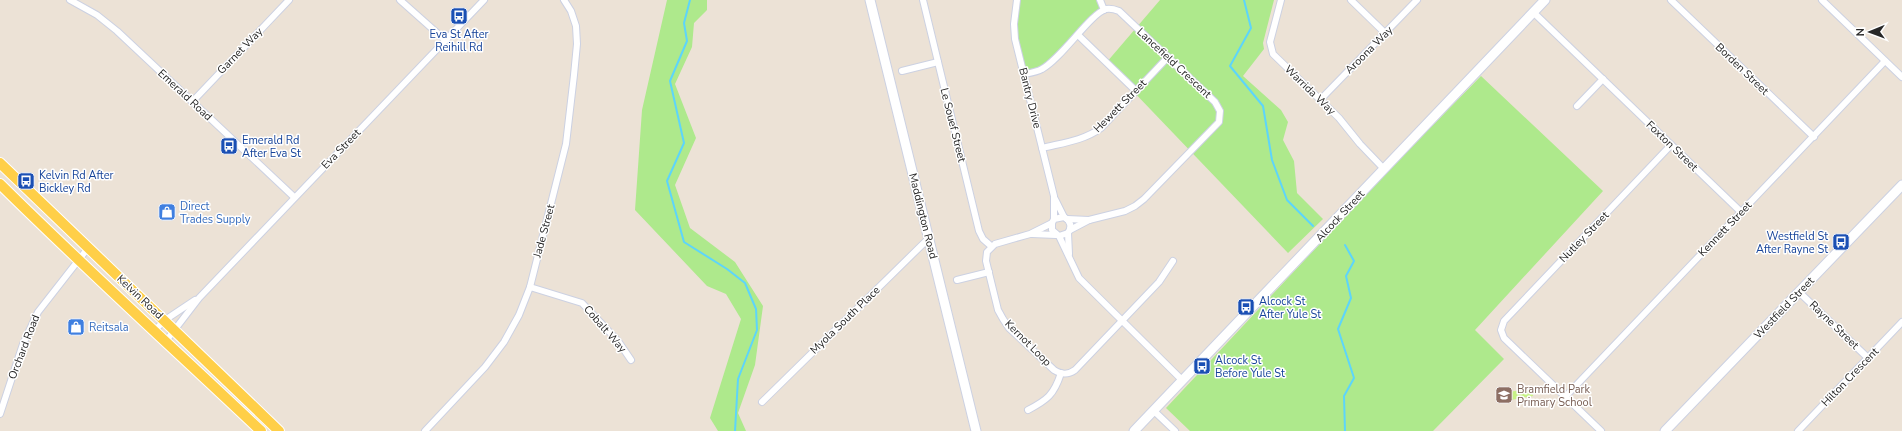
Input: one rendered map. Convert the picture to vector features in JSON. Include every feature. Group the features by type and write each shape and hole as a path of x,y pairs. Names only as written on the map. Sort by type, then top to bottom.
{"main road":[{"name":"Maddington Road","path":"870,0 976,431"},
{"name":"Alcock Street","path":"1134,431 1545,0"},
{"name":"Kelvin Road","path":"0,163 280,431"},
{"name":"Kelvin Road","path":"0,184 77,260 155,330 261,431"},
{"name":"Westfield Street","path":"1665,431 1902,185"}],"street":[{"name":"Emerald Road","path":"70,0 107,22 294,198"},
{"name":"Garnet Way","path":"192,102 289,0"},
{"path":"400,0 445,40"},
{"name":"Eva Street","path":"166,341 176,330 199,298 484,0"},
{"name":"Jade Street","path":"425,431 485,367 504,342 519,315 530,287 566,144 577,44 576,26 571,11 564,0"},
{"name":"Le Souef Street","path":"923,0 979,231 983,239 991,246"},
{"name":"Bantry Drive","path":"1016,0 1014,31 1054,196 1065,218"},
{"path":"1024,74 1042,69 1052,62 1104,10 1100,0"},
{"name":"Warrida Way","path":"1281,0 1270,42 1270,48 1273,54 1339,118 1360,144 1384,169"},
{"path":"1351,0 1386,34"},
{"name":"Aroona Way","path":"1320,100 1386,34 1417,0"},
{"name":"Borden Street","path":"1671,0 1814,137"},
{"path":"1822,0 1902,77"},
{"name":"Lancefield Crescent","path":"1069,232 1089,220 1125,211 1144,199 1219,122 1220,111 1215,102 1119,10 1113,8 1104,10"},
{"name":"Foxton Street","path":"1533,12 1741,212"},
{"path":"1078,35 1136,91"},
{"name":"Hewett Street","path":"1042,148 1085,138 1094,133 1168,57"},
{"name":"Kennett Street","path":"1565,397 1886,61"},
{"path":"902,71 938,62"},
{"path":"1576,106 1603,79"},
{"name":"Nutley Street","path":"1565,397 1504,338 1501,330 1504,321 1671,145"},
{"name":"Bantry Drive","path":"1053,221 1054,196"},
{"path":"991,246 998,242 1030,234 1053,221 1065,218 1071,224 1069,232 1070,258"},
{"name":"Lancefield Crescent","path":"1065,218 1089,220"},
{"path":"1053,221 1052,230 1057,235 1070,258 1079,278 1182,380"},
{"path":"1030,234 1057,235 1069,232"},
{"name":"Myola South Place","path":"762,402 928,239"},
{"name":"Kernot Loop","path":"991,246 986,256 998,310 1009,328 1054,370 1061,374 1070,373 1076,370 1159,282 1173,261"},
{"name":"Orchard Road","path":"0,414 23,344 38,312 77,260 88,248"},
{"path":"956,280 989,272"},
{"name":"Cobalt Way","path":"530,287 582,303 618,341 632,360"},
{"name":"Rayne Street","path":"1799,292 1868,358"},
{"name":"Eva Street","path":"155,330 165,320 199,298"},
{"name":"Hilton Crescent","path":"1798,431 1902,322"},
{"path":"1028,410 1050,396 1056,387 1061,374"},
{"path":"1565,397 1601,431"},
{"path":"1154,411 1175,431"}],"green space":[{"path":"667,0 707,0 707,10 694,23 692,47 675,84 696,138 675,185 690,228 735,262 763,306 755,365 738,413 746,431 718,431 710,418 741,319 726,294 707,286 635,210 642,110"},
{"path":"1017,0 1100,0 1104,10 1042,69 1024,74 1014,29"},
{"path":"1160,0 1274,0 1263,43 1264,49 1243,76 1281,110 1288,122 1283,140 1294,161 1297,193 1323,219 1288,253 1106,63"},
{"path":"1481,76 1603,191 1475,330 1504,359 1433,431 1190,431 1166,408 1391,168"},
{"path":"1532,388 1533,396 1505,401 1504,393"}],"waterway":[{"path":"690,0 684,23 687,41 670,81 684,143 667,181 684,242 727,269 745,283 756,309 757,330 738,379 735,431"},
{"path":"1244,0 1251,28 1230,66 1263,106 1272,160 1287,200 1313,226"},
{"path":"1345,245 1354,261 1346,276 1351,298 1338,329 1354,378 1344,396 1345,431"}],"place":[{"name":"Eva St After Reihill Rd","path":"459,16"},
{"name":"Emerald Rd After Eva St","path":"229,146"},
{"name":"Kelvin Rd After Bickley Rd","path":"26,181"},
{"name":"Direct Trades Supply","path":"167,212"},
{"name":"Westfield St After Rayne St","path":"1841,242"},
{"name":"Alcock St After Yule St","path":"1246,307"},
{"name":"Reitsala","path":"76,327"},
{"name":"Alcock St Before Yule St","path":"1202,366"},
{"name":"Bramfield Park Primary School","path":"1504,395"}]}
